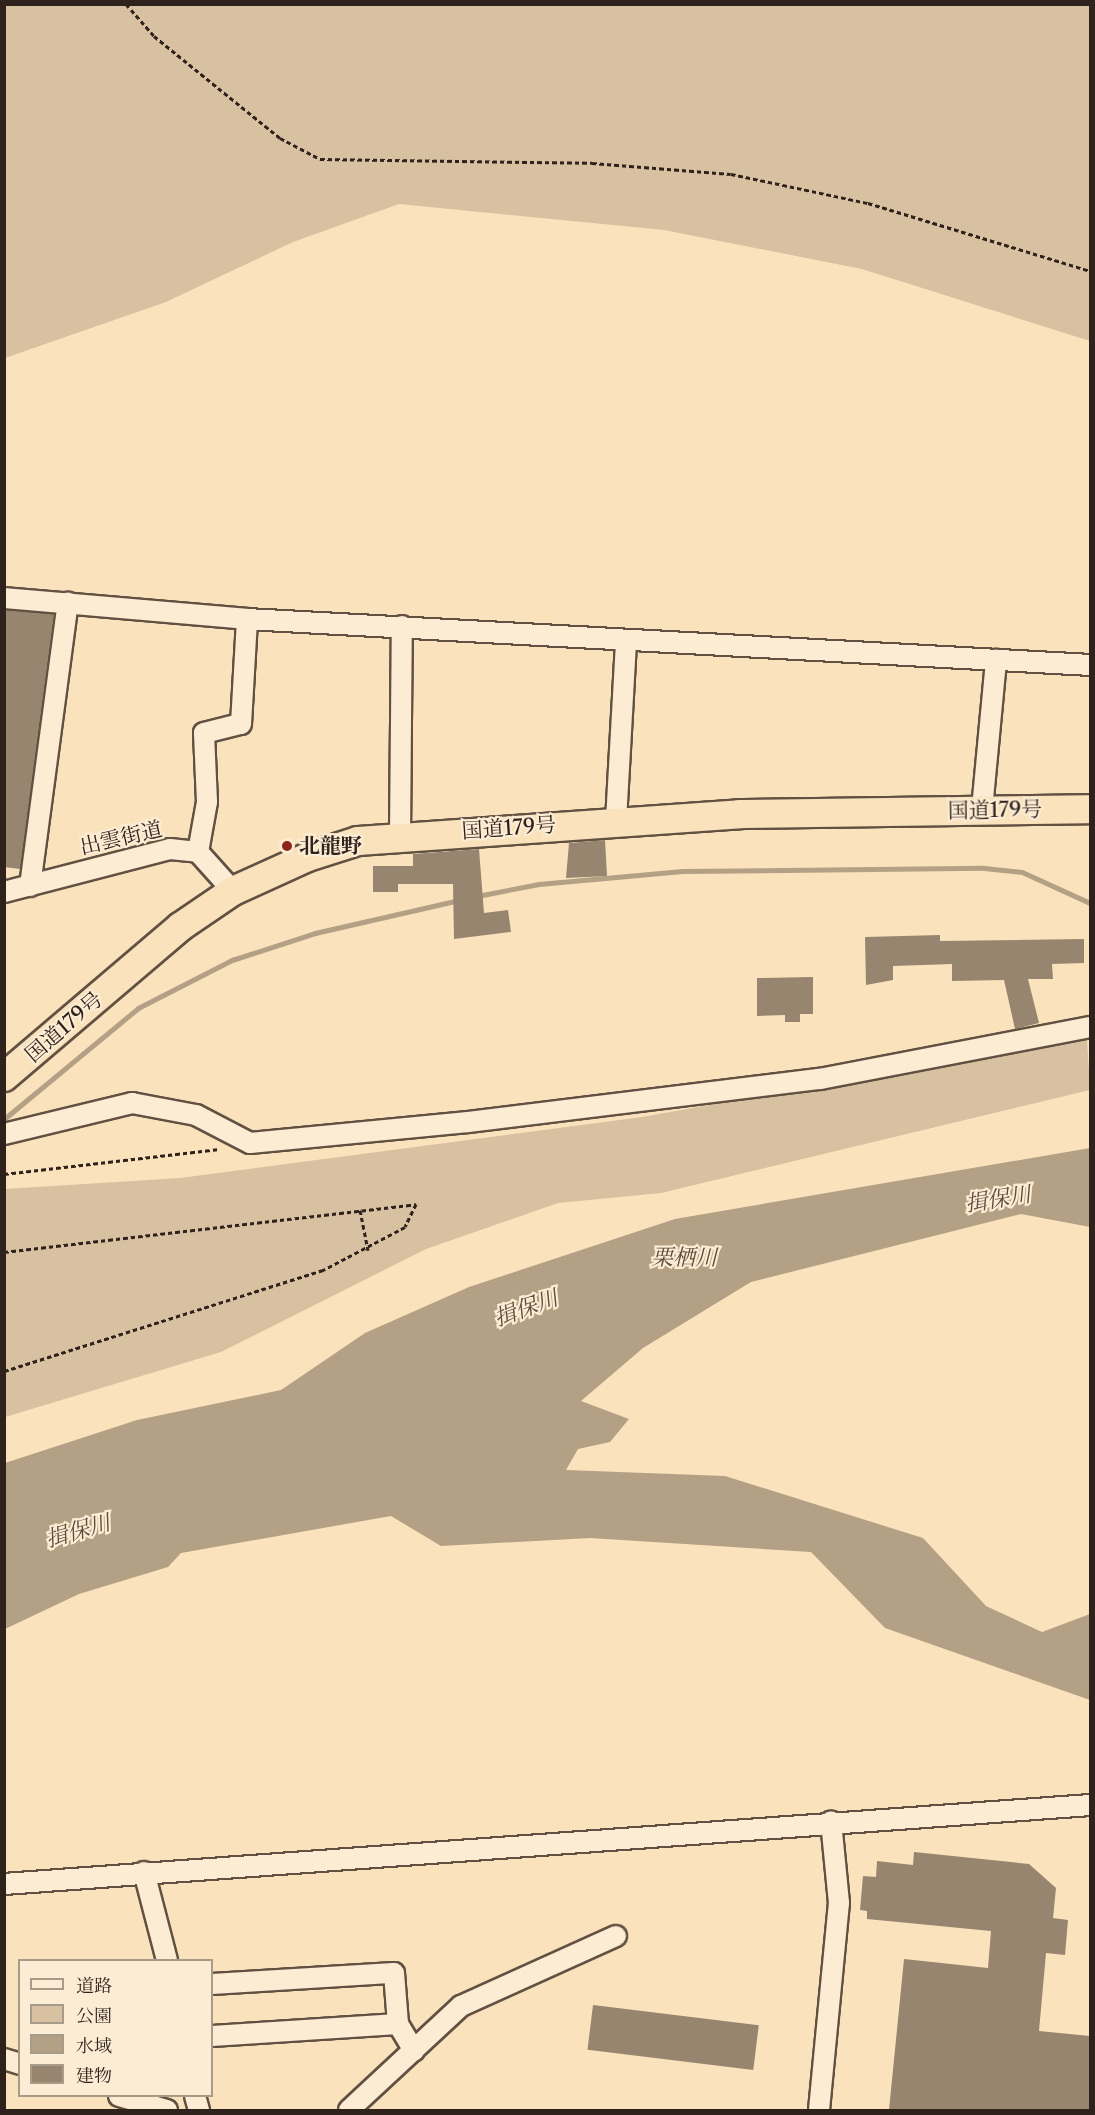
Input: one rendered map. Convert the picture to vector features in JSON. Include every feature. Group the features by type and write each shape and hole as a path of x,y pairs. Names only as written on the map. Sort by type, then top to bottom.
{"highway":[{"name":"国道179号","path":"4,1077 180,927 234,891 329,849 400,836 616,821 982,809 1090,808"}],"street":[{"path":"4,598 247,619 1090,665"},
{"path":"30,886 68,603"},
{"path":"234,891 198,852 207,802 204,732 241,724 247,619"},
{"path":"400,836 402,626"},
{"path":"616,821 626,640"},
{"path":"982,809 996,660"},
{"name":"出雲街道","path":"4,892 170,849 198,852"},
{"path":"4,1134 132,1103 196,1115 250,1143 820,1079 1090,1027"},
{"path":"4,1884 831,1821 1090,1805"},
{"path":"819,2110 839,1904 831,1821"},
{"path":"144,1872 167,1959"},
{"path":"349,2110 414,2051 482,1995 616,1936"},
{"path":"213,1984 394,1973 398,2024 414,2051"},
{"path":"213,2036 398,2024"},
{"path":"124,2101 167,2110"}],"path":[{"path":"126,4 154,36 280,138 320,159 592,163 731,174 868,203 1090,271"},
{"path":"4,1174 250,1143"},
{"path":"4,1252 416,1204 405,1227 368,1250 323,1270 4,1371"},
{"path":"360,1210 368,1250"}],"green space":[{"path":"5,4 1090,5 1090,341 862,269 664,230 399,204 293,242 166,302 5,358"},
{"path":"1087,1038 1090,1090 661,1193 558,1203 426,1249 221,1352 5,1417 5,1189 180,1178 642,1117"}],"water":[{"path":"1090,1148 1090,1227 1021,1214 751,1282 643,1348 581,1401 629,1419 610,1442 578,1449 566,1470 725,1476 923,1538 986,1606 1042,1632 1090,1614 1090,1700 885,1628 811,1552 590,1538 441,1546 391,1516 181,1553 168,1567 79,1594 5,1629 5,1463 137,1420 281,1390 365,1333 469,1287 675,1219"}],"building":[{"path":"4,610 54,614 20,869 4,867"},
{"path":"605,840 607,876 566,878 569,843"},
{"path":"479,849 484,913 508,910 511,932 454,939 453,884 398,884 398,892 373,892 373,866 413,866 413,854"},
{"path":"940,935 940,941 1084,939 1084,963 1052,964 1053,979 1028,979 1039,1023 1015,1029 1004,980 952,981 952,964 893,966 893,980 866,985 865,937"},
{"path":"813,977 813,1014 800,1014 800,1022 785,1022 785,1015 757,1016 757,978"},
{"path":"914,1852 1029,1864 1056,1888 1053,1918 1068,1920 1065,1955 1046,1953 1039,2031 1090,2036 1090,2110 889,2110 904,1959 988,1968 991,1931 867,1919 867,1911 860,1910 863,1876 876,1877 877,1861 913,1865"},
{"path":"593,2005 759,2025 753,2070 588,2050"}],"waterway":[{"path":"477,896 539,884 682,871 984,868 1022,872 1090,903"},
{"path":"4,1119 138,1008 232,960 315,933 459,900"}],"place":[{"name":"北龍野","path":"287,846"}],"water label":[{"name":"揖保川","path":"998,1199"},
{"name":"栗栖川","path":"684,1258"},
{"name":"揖保川","path":"526,1308"},
{"name":"揖保川","path":"78,1531"}]}
